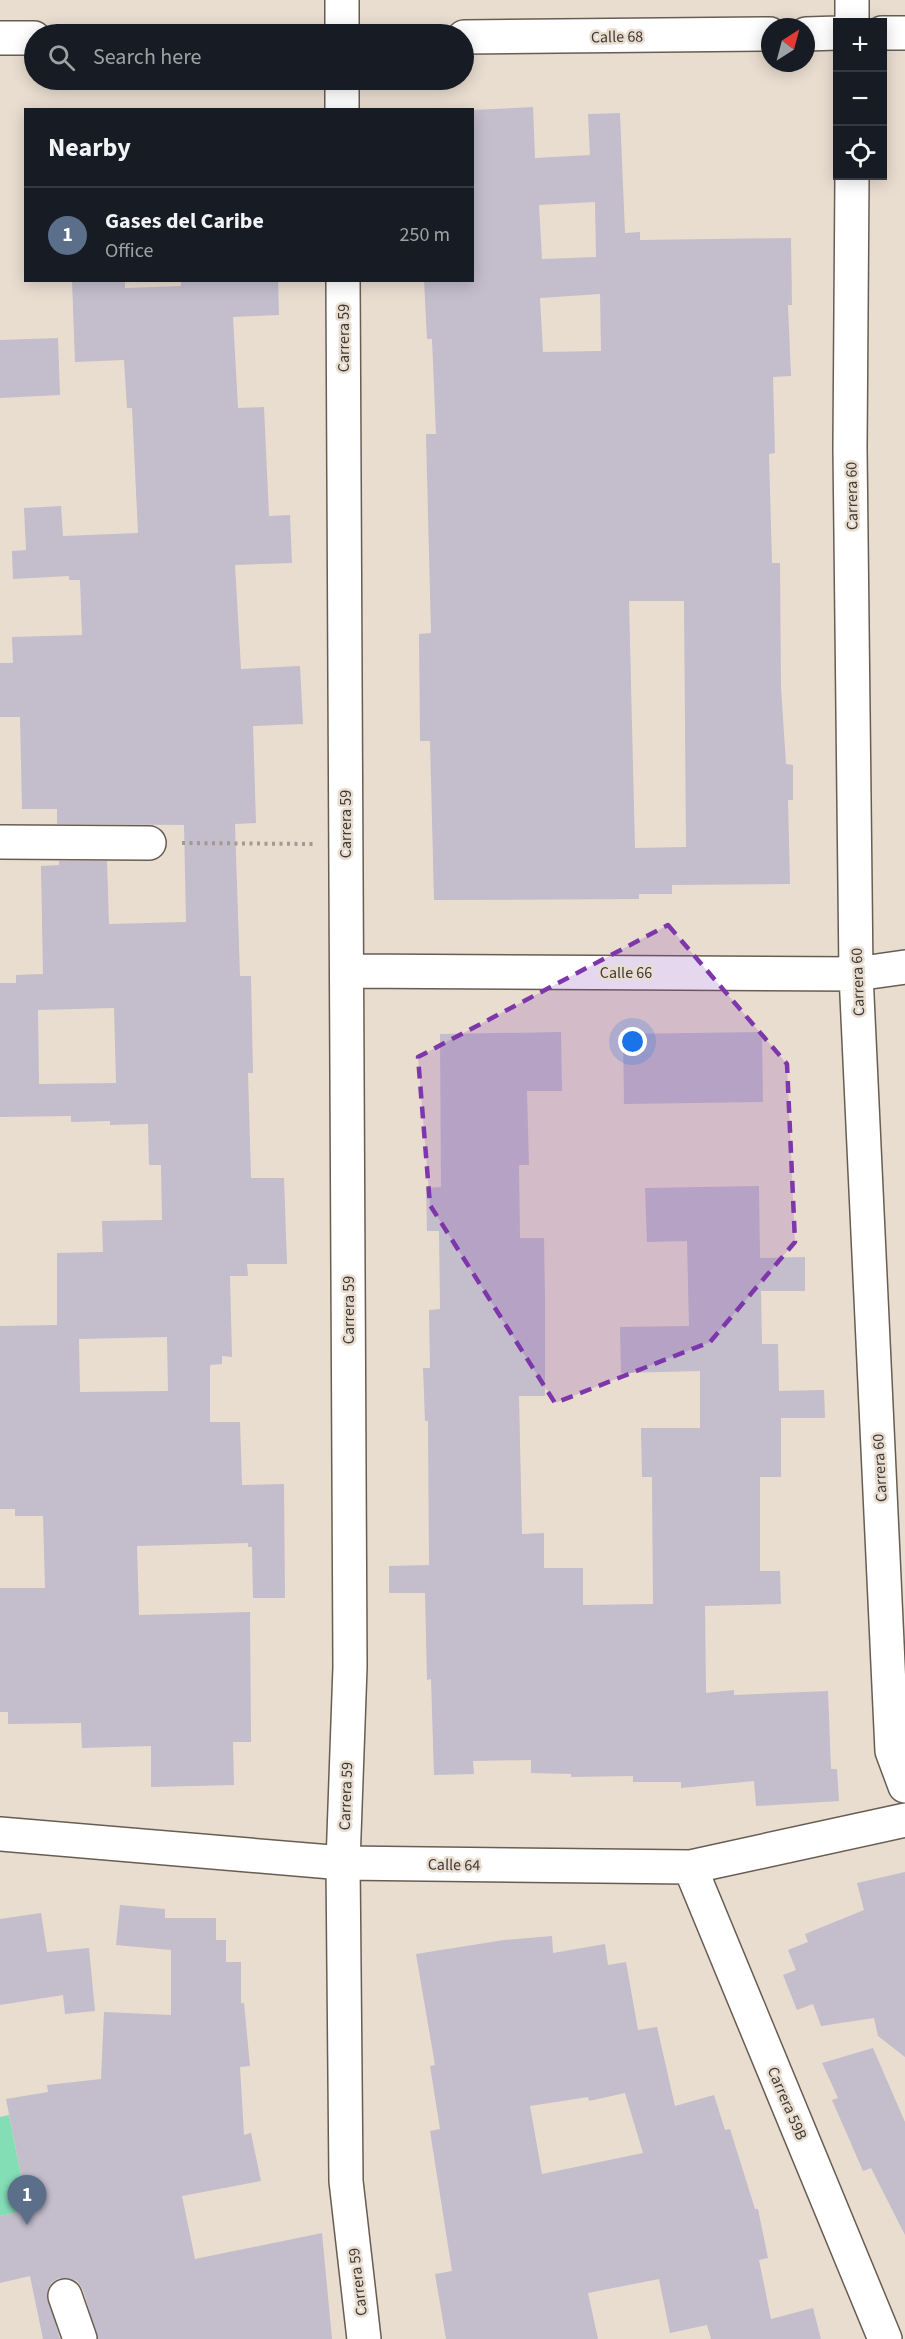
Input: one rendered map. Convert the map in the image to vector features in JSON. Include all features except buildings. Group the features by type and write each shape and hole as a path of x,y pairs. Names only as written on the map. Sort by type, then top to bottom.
{"street":[{"path":"342,0 342,24"},
{"path":"852,0 852,18"},
{"path":"815,34 833,33"},
{"path":"887,33 905,33"},
{"name":"Calle 68","path":"474,37 761,34"},
{"path":"0,38 24,38"},
{"path":"342,90 342,108"},
{"name":"Carrera 60","path":"852,180 850,448 855,974 892,1751 905,1786"},
{"name":"Carrera 59","path":"343,282 350,1667 343,1863 346,2181 364,2339"},
{"path":"0,842 148,843"},
{"name":"Calle 66","path":"347,971 855,974 905,967"},
{"name":"Calle 64","path":"0,1834 343,1863 690,1867 905,1820"},
{"name":"Carrera 59B","path":"690,1867 885,2339"},
{"path":"65,2296 80,2339"}],"path":[{"path":"148,843 345,844"}],"highlighted area":[{"path":"668,925 787,1064 795,1242 710,1342 555,1403 430,1205 418,1057"}],"green space":[{"path":"9,2115 28,2210 0,2216 0,2117"}],"place":[{"name":"Gases del Caribe","path":"27,2225"}]}
